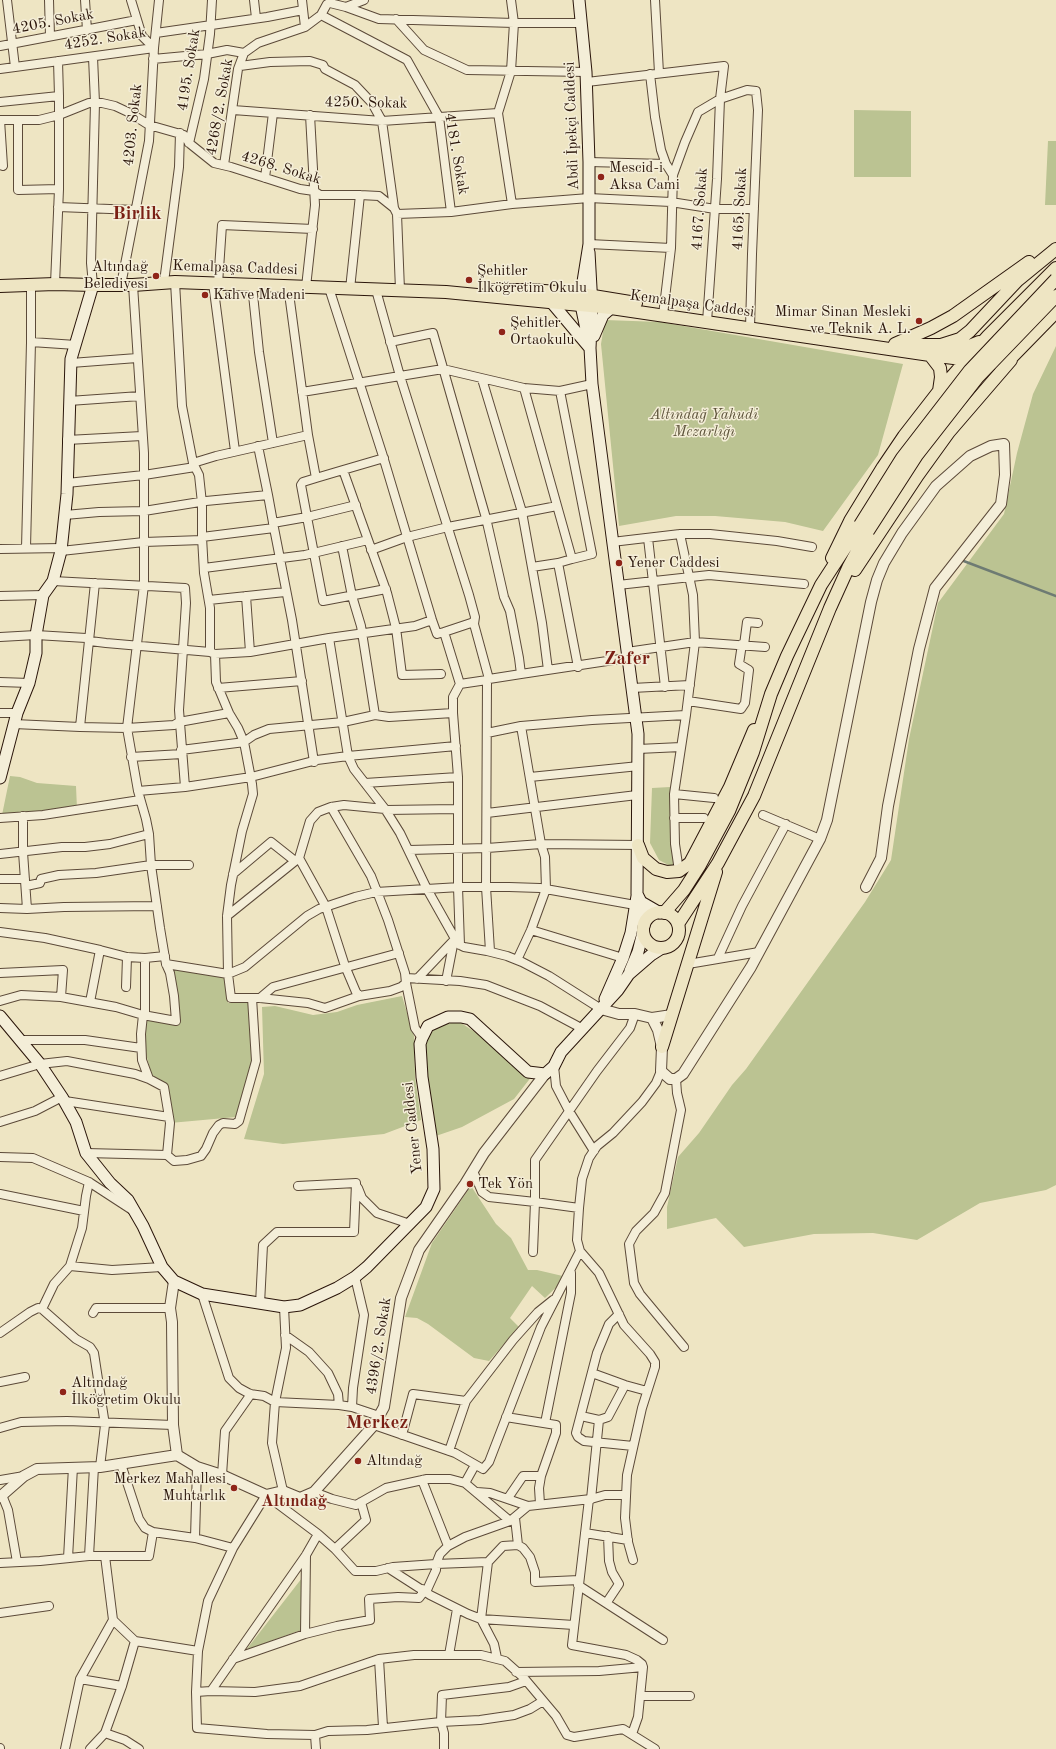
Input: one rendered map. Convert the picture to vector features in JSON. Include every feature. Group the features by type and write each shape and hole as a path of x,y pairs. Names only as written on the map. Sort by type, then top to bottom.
{"main road":[{"name":"Abdi İpekçi Caddesi","path":"579,0 586,77 589,162 590,278 587,300"},
{"path":"900,344 953,316 1056,242"},
{"name":"Abdi İpekçi Caddesi","path":"587,300 589,248"},
{"path":"750,325 919,346 948,344 964,336 1018,280 1056,249"},
{"path":"638,845 643,858 656,869 667,872 679,871 690,863 730,787 786,656 853,515 904,436 939,391 965,360 1056,268"},
{"path":"678,924 718,863 754,796 864,528 902,458 970,370 1056,279"},
{"path":"1043,280 1038,289 1039,300 1047,307 1056,308"},
{"name":"Kemalpaşa Caddesi","path":"0,286 55,284 92,286 170,282 446,292 552,303 587,300"},
{"path":"0,778 2,760 17,713 29,683 36,653 36,635 43,595 53,581 61,549 67,483 70,363 92,286"},
{"name":"Kemalpaşa Caddesi","path":"446,292 501,290 587,300 611,308 663,312 930,355 999,363 1010,360 1056,312"},
{"path":"821,585 917,455 978,377 1056,296"},
{"path":"601,1009 624,958 631,933 637,900 637,795 639,766 638,734 592,384 587,300 663,312"},
{"path":"552,303 590,348"},
{"path":"590,348 603,314 611,308"},
{"path":"900,344 923,349 956,350 976,344 988,336"},
{"path":"930,355 940,368 941,377 939,391"},
{"path":"830,608 918,474 950,432 1014,356"},
{"path":"629,974 638,952 645,923 651,916 662,913 684,890 700,865 729,811 754,752 771,694"},
{"path":"662,1046 707,905 718,863"},
{"path":"422,1038 428,1026 448,1017 470,1019 528,1072 545,1074 554,1066 561,1052 601,1009 629,974 651,955 675,942 679,934 678,924 673,917 637,900"},
{"path":"637,900 649,944 653,947 662,948"},
{"path":"0,1016 40,1064 63,1099 76,1122 86,1153 110,1183 125,1196 136,1212 162,1268 174,1281"},
{"name":"Yener Caddesi","path":"174,1281 202,1294 284,1307 300,1305 355,1278 426,1207 434,1189 433,1149 422,1077 420,1044 422,1038"}],"street":[{"path":"7,0 15,67"},
{"path":"49,0 50,36"},
{"path":"85,0 87,30"},
{"path":"131,0 142,36 154,48"},
{"name":"4252. Sokak","path":"0,69 154,48 159,0"},
{"name":"4195. Sokak","path":"189,143 204,79 212,0"},
{"path":"254,0 256,18"},
{"path":"302,0 305,27"},
{"path":"346,7 364,0"},
{"path":"511,0 514,23 511,71 498,113 512,204"},
{"path":"396,19 424,50 467,70 511,71 586,77 650,74 659,73 655,0"},
{"path":"153,59 207,54 227,50 244,53 258,43 305,27 321,15 330,1 379,19 514,23 582,23"},
{"path":"156,33 303,10"},
{"name":"4181. Sokak","path":"321,15 407,60 438,116 451,212"},
{"name":"4205. Sokak","path":"0,46 12,45 50,36 137,20"},
{"name":"4203. Sokak","path":"144,1016 176,1021 172,981 165,960 157,906 151,864 149,834 138,791 127,728 144,585 144,475 137,358 127,284 136,210 149,141 154,48"},
{"name":"4268/2. Sokak","path":"224,165 240,66 244,53"},
{"path":"92,286 92,207 95,103 93,57"},
{"path":"55,284 58,207 58,61"},
{"path":"240,66 292,61 310,61 323,65 325,69 355,85 372,103 382,121 395,211 400,290"},
{"name":"4167. Sokak","path":"659,73 724,66 720,99 715,208 707,319"},
{"path":"650,74 655,117 666,164 673,175"},
{"name":"4165. Sokak","path":"720,99 747,90 756,91 758,110 750,325"},
{"path":"0,102 59,96"},
{"path":"663,312 671,248 671,202 673,175 698,112 720,99"},
{"path":"0,165 3,166 0,120 39,120 59,115 89,103 102,103 115,106 130,113 149,125 180,133 179,167 170,282 182,406 194,465 199,475 202,503 204,568 209,600 212,653 216,682 229,713 244,742 253,794 242,831 229,896 227,916 228,974 231,998 256,998 308,1004 325,1008 359,996 390,991 401,987 406,980 446,980 486,985 540,1006 583,1029"},
{"name":"4250. Sokak","path":"233,110 382,121 498,113"},
{"path":"264,178 273,113"},
{"path":"306,287 313,229 314,191 310,115"},
{"path":"18,121 18,190 58,189"},
{"name":"4268. Sokak","path":"180,133 184,135 189,143 214,163 300,189 314,191 320,195 379,196 395,211"},
{"path":"589,162 666,164"},
{"path":"350,289 360,195"},
{"path":"395,211 451,212 512,204 589,198 671,202 715,208 754,209"},
{"path":"58,207 92,207 136,210"},
{"path":"235,451 219,341 216,284 222,225 313,229"},
{"path":"589,248 671,248"},
{"path":"26,548 31,285"},
{"path":"252,285 259,352 273,443"},
{"path":"288,286 308,435 316,478"},
{"path":"329,288 384,458 437,634 474,622"},
{"path":"376,290 400,376 476,617 474,622 488,680 486,733 488,813 486,887 490,952"},
{"path":"390,342 433,333 486,518 504,597 510,611 522,674"},
{"path":"31,342 76,345"},
{"path":"70,363 137,358"},
{"path":"302,392 359,384 443,369 524,388 560,391 592,384"},
{"path":"482,379 522,512 546,645 548,670"},
{"path":"524,388 572,559"},
{"path":"532,567 558,563 592,554 560,391"},
{"path":"69,402 140,396"},
{"path":"67,483 144,475 194,465 235,451 308,435"},
{"path":"67,440 142,436"},
{"path":"661,1071 670,1079 676,1079 683,1074 759,952 820,839 827,820 871,602 877,580 884,563 902,533 936,486 970,456 991,446 1004,444 1005,475 1001,504 935,588 919,649 888,806 881,858 866,887"},
{"path":"258,446 296,644 314,762"},
{"path":"384,458 303,482 301,485 323,601 386,589"},
{"path":"343,470 386,589 396,628 402,675 440,674"},
{"path":"65,515 99,512 144,511 202,503 206,501 268,495"},
{"path":"0,549 61,549 202,538 273,526 356,506"},
{"path":"371,550 407,536 448,526 557,506"},
{"path":"612,542 680,534 710,534 738,536 812,547"},
{"path":"679,871 675,844 674,794 695,642 693,595 680,534"},
{"path":"648,538 665,687"},
{"path":"204,568 280,559 368,540"},
{"path":"342,546 352,596 362,633 375,715"},
{"path":"558,563 578,666"},
{"path":"618,585 689,577 722,576 804,584"},
{"path":"53,581 185,588 186,603 182,649 179,722 184,787"},
{"path":"80,726 96,583"},
{"path":"209,600 285,592"},
{"path":"0,596 43,595"},
{"path":"246,596 250,652"},
{"path":"0,637 36,635 86,638 90,641 212,653 250,652 329,638 415,626 432,620"},
{"path":"688,701 741,709 745,703 749,670 739,664 747,622 758,623"},
{"path":"444,632 460,684 453,697 458,777 457,942 446,980"},
{"path":"329,638 348,756 354,769 385,810 409,850 457,942 464,947 490,952 517,960 549,976 601,1009 619,1014 636,1014 652,1018 672,1015"},
{"path":"460,684 578,666 695,642 743,644 765,647"},
{"path":"218,688 302,681"},
{"path":"0,682 29,683"},
{"path":"632,688 690,685"},
{"path":"0,713 17,713"},
{"path":"14,724 127,728 174,725 179,722 229,713"},
{"path":"131,757 181,752 244,742 254,735 269,729 282,727 309,726 343,722 375,715 389,717 453,713"},
{"path":"486,733 521,726 592,720 686,715"},
{"path":"517,960 531,930 546,889 545,858 541,844 521,726"},
{"path":"138,791 184,787 251,777 317,760 456,746"},
{"path":"638,749 681,747"},
{"path":"530,777 639,766"},
{"path":"365,783 458,777"},
{"path":"674,794 714,798"},
{"path":"488,813 637,795"},
{"path":"0,818 43,815 140,800"},
{"path":"227,916 297,860 310,821 318,812 331,807 344,805 385,810 457,809"},
{"path":"331,807 371,876 399,953 416,1028 422,1038"},
{"path":"763,815 820,839"},
{"path":"23,816 23,852 27,909"},
{"path":"674,818 704,818"},
{"path":"718,958 742,906 786,824"},
{"path":"0,854 62,847 86,848 110,844 149,834"},
{"path":"233,874 271,842 297,860 326,907 345,966 359,996"},
{"path":"409,850 487,848 541,844 638,845"},
{"path":"0,879 40,883 41,879 59,875 96,873 151,864 189,865"},
{"path":"0,932 45,938 127,957 165,960 228,974 245,967 307,916 326,907 355,897 376,892 486,887 546,889 637,900"},
{"path":"0,908 27,909 64,906 157,906"},
{"path":"531,930 624,958"},
{"path":"417,979 457,942"},
{"path":"90,1002 100,950"},
{"path":"688,964 759,952"},
{"path":"256,998 273,987 345,966 399,953"},
{"path":"126,987 127,957"},
{"path":"145,958 144,1016 141,1048 142,1060 149,1079"},
{"path":"0,973 63,970 62,997"},
{"path":"0,1001 21,995 62,997 90,1002 144,1016"},
{"path":"86,1153 167,1155 174,1161 187,1160 201,1156 213,1133 220,1125 223,1123 235,1124 239,1121 256,1061 256,998"},
{"path":"532,1252 535,1202 535,1160 630,1028 636,1014"},
{"path":"633,1560 625,1518 627,1475 647,1391 655,1367 655,1362 650,1354 624,1325 599,1273 580,1251 577,1240 582,1179 589,1158 594,1150 613,1133 642,1102 656,1083 661,1071 662,1046 658,1030 652,1018"},
{"path":"19,1040 85,1040 141,1048"},
{"path":"0,1076 40,1064 67,1061 135,1074 164,1086 169,1117 170,1139 167,1155"},
{"path":"554,1066 556,1086 569,1111 594,1150"},
{"name":"4396/2. Sokak","path":"314,1492 374,1426 384,1407 401,1298 409,1273 419,1250 484,1153 545,1074"},
{"path":"676,1079 677,1093 681,1110 665,1193 654,1213 636,1231 629,1244 631,1270 640,1294 684,1347"},
{"path":"0,1122 35,1111 63,1099 169,1117"},
{"path":"0,1157 33,1158 89,1182 136,1212"},
{"path":"473,1171 482,1192 489,1197 579,1208"},
{"path":"42,1308 54,1284 70,1266 82,1228 89,1182"},
{"path":"356,1184 362,1198 377,1212 410,1224"},
{"path":"298,1186 356,1184"},
{"path":"260,1304 263,1245 277,1232 354,1232 356,1184"},
{"path":"0,1194 84,1211"},
{"path":"374,1426 455,1453 483,1469 489,1462 542,1327 572,1270 580,1251"},
{"path":"70,1266 112,1270 162,1268"},
{"path":"545,1423 571,1293 572,1270"},
{"path":"352,1407 353,1388 364,1315 355,1278"},
{"path":"174,1281 170,1308 172,1322 173,1425 178,1455"},
{"path":"202,1294 229,1378 239,1388 251,1394 264,1396 275,1402 339,1405 352,1407 379,1416"},
{"path":"449,1451 466,1401 513,1340 538,1312 556,1298"},
{"path":"283,1492 272,1443 275,1402 286,1348 284,1307"},
{"path":"0,1333 30,1312 38,1308 42,1308"},
{"path":"42,1308 76,1339 90,1347 94,1352 104,1423 97,1467 89,1556"},
{"path":"92,1313 96,1308 170,1308"},
{"path":"619,1314 609,1324 597,1353 576,1433 578,1437 584,1441 634,1446"},
{"path":"285,1335 309,1352 328,1373 338,1394 339,1405"},
{"path":"592,1373 647,1391"},
{"path":"0,1382 25,1377"},
{"path":"581,1416 599,1420 608,1416 625,1385"},
{"path":"222,1475 225,1431 251,1394"},
{"path":"402,1435 413,1394 466,1401"},
{"path":"506,1417 556,1425 556,1433 541,1476 539,1488 540,1504"},
{"path":"599,1420 572,1645 626,1655 636,1660 643,1667"},
{"path":"0,1428 21,1422 67,1421 173,1425"},
{"path":"17,1562 8,1510 1,1496 24,1476 37,1469 97,1467 178,1455 197,1467 222,1475 266,1495 318,1534 335,1549 355,1571 376,1571 388,1568 436,1564 488,1562"},
{"path":"121,1464 139,1519 145,1528 153,1532 195,1538 232,1548"},
{"path":"465,1483 475,1465"},
{"path":"68,1558 73,1467"},
{"path":"195,1538 197,1467"},
{"path":"0,1480 24,1476"},
{"path":"508,1498 523,1476 541,1476"},
{"path":"518,1545 512,1520 465,1483 450,1479 422,1480 386,1488 356,1505 314,1492 300,1498 283,1492 266,1495 232,1548 208,1601 198,1651 196,1692 197,1728 267,1734 316,1735 328,1731 480,1720 514,1715 530,1709 543,1701"},
{"path":"422,1480 448,1546"},
{"path":"477,1492 490,1493 528,1506 590,1499 605,1495 625,1495"},
{"path":"335,1549 366,1520 361,1502"},
{"path":"232,1659 305,1634 370,1620 369,1599 398,1597 419,1598 436,1570 436,1564 440,1554 448,1546 464,1537 512,1520 528,1506"},
{"path":"0,1563 89,1556 149,1556 153,1532"},
{"path":"585,1532 628,1540"},
{"path":"211,1691 306,1555 318,1534"},
{"path":"607,1602 619,1584 612,1572 609,1561 608,1536"},
{"path":"497,1658 494,1644 481,1619 488,1562 503,1546 518,1545 523,1548 530,1557 535,1582 579,1582 663,1640"},
{"path":"305,1634 306,1555"},
{"path":"66,1749 80,1679 113,1620 105,1556"},
{"path":"388,1568 430,1595 481,1619 574,1625"},
{"path":"0,1613 49,1606"},
{"path":"449,1655 457,1609"},
{"path":"113,1620 135,1641 198,1651"},
{"path":"90,1749 105,1733 122,1686 135,1641"},
{"path":"196,1692 255,1692 300,1686 379,1659 414,1655 481,1655 497,1658 505,1662 526,1680 556,1716 567,1735 574,1737 623,1729 655,1749"},
{"path":"379,1659 383,1727"},
{"path":"516,1672 599,1671 643,1667"},
{"path":"632,1734 638,1717 643,1667"},
{"path":"80,1679 122,1686"},
{"path":"444,1749 444,1733 441,1722 442,1695 509,1687 526,1680"},
{"path":"640,1696 690,1696"},
{"path":"105,1733 125,1740 139,1749"},
{"path":"316,1735 316,1749"}],"green space":[{"path":"854,110 911,111 911,177 854,177"},
{"path":"1048,141 1056,141 1056,205 1045,205"},
{"name":"Altındağ Yahudi Mezarlığı","path":"605,320 660,322 903,364 878,455 823,531 785,522 715,516 676,516 619,526 601,344"},
{"path":"1056,346 1056,1185 1046,1190 980,1203 917,1240 873,1233 814,1234 744,1247 716,1218 667,1229 667,1207 678,1157 699,1133 732,1085 746,1069 865,902 891,860 909,739 938,603 1004,514 1017,453 1033,394"},
{"path":"10,776 20,777 37,783 76,786 77,809 2,815"},
{"path":"670,787 674,868 659,860 650,843 652,788"},
{"path":"168,967 226,977 228,1003 250,1001 254,1061 236,1117 170,1123 167,1086 152,1077 145,1050 146,1021 176,1021"},
{"path":"402,996 414,1036 415,1077 421,1120 384,1134 283,1144 244,1139 264,1074 262,1007 275,1006 313,1015 337,1012 357,1005"},
{"path":"451,1023 461,1023 475,1032 522,1072 532,1076 514,1099 462,1127 433,1137 424,1042 430,1033 439,1026"},
{"path":"471,1186 496,1224 511,1238 528,1270 537,1270 567,1277 545,1298 532,1286 510,1318 519,1327 489,1361 474,1358 428,1324 417,1318 405,1317 432,1243"},
{"path":"302,1578 301,1630 246,1650"}],"waterway":[{"path":"961,560 1056,596"}],"place":[{"name":"Mescid-i Aksa Cami","path":"601,177"},
{"name":"Altındağ Belediyesi","path":"156,276"},
{"name":"Şehitler İlköğretim Okulu","path":"469,280"},
{"name":"Kahve Madeni","path":"205,295"},
{"name":"Mimar Sinan Mesleki ve Teknik A. L.","path":"919,321"},
{"name":"Şehitler Ortaokulu","path":"502,332"},
{"name":"Yener Caddesi","path":"619,563"},
{"name":"Tek Yön","path":"470,1184"},
{"name":"Altındağ İlköğretim Okulu","path":"63,1392"},
{"name":"Altındağ","path":"358,1461"},
{"name":"Merkez Mahallesi Muhtarlık","path":"234,1488"}],"district":[{"name":"Birlik","path":"137,214"},
{"name":"Zafer","path":"627,659"},
{"name":"Merkez","path":"377,1423"},
{"name":"Altındağ","path":"294,1502"}]}
